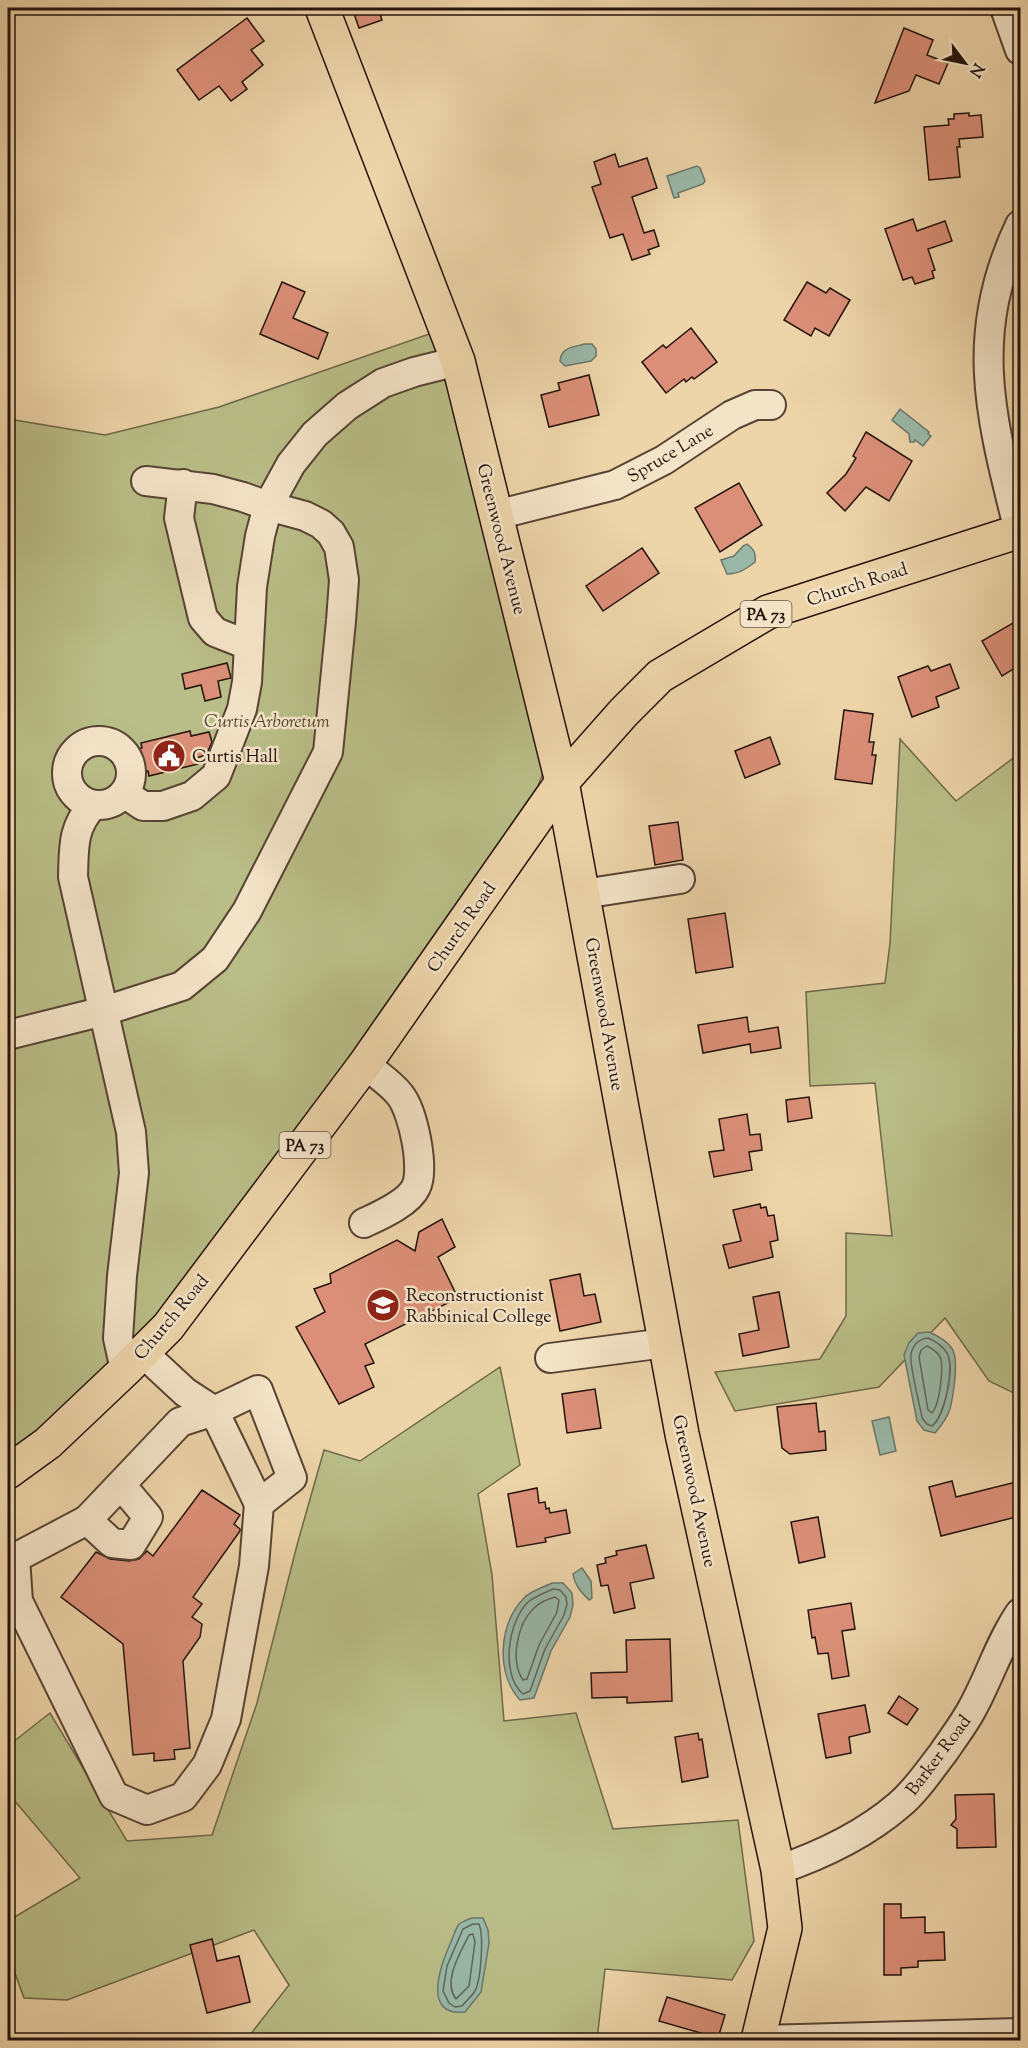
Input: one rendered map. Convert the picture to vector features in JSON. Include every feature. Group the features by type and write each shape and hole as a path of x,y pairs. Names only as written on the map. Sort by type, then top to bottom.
{"main road":[{"name":"Greenwood Avenue","path":"322,8 458,361 562,782 682,1434 778,1870 785,1928 758,2040"},
{"name":"Church Road","path":"8,1472 48,1443 168,1327 365,1064 562,782 624,712 660,676 768,612 1020,531"}],"street":[{"path":"1005,8 1020,50"},
{"path":"1020,225 1008,251 997,285 990,322 988,357 989,386 997,441 1020,531"},
{"path":"124,793 143,806 163,806 192,796 216,776 242,709 247,682 252,587 260,536 268,506 291,464 315,434 348,406 384,382 458,361"},
{"name":"Spruce Lane","path":"496,515 615,485 664,460 732,415 755,405 771,405"},
{"path":"8,1035 104,1011 182,986 215,959 247,911 328,752 342,621 344,580 339,547 331,533 321,524 305,516 243,497 183,484 146,481"},
{"path":"183,484 179,518 203,618 215,632 248,645"},
{"path":"98,741 108,742 118,747 125,754 131,774 124,793 110,803 93,805 83,801 69,786 68,765 72,756 79,748 98,741"},
{"path":"93,805 81,818 74,844 73,877 131,1132 134,1173 122,1276 118,1338 134,1361 214,1411 260,1504 254,1566 226,1719 207,1765 183,1797 147,1810 114,1796 18,1601 15,1558 87,1520 180,1422 214,1411 258,1390 292,1478 260,1504"},
{"path":"583,894 680,879"},
{"path":"364,1224 396,1207 416,1189 420,1173 411,1116 400,1095 365,1064"},
{"path":"550,1358 665,1343"},
{"path":"87,1520 112,1543 131,1545 148,1517 121,1485"},
{"name":"Barker Road","path":"778,1870 813,1857 856,1836 906,1798 919,1784 974,1707 1010,1628 1020,1613"},
{"path":"758,2040 1020,2033"}],"green space":[{"name":"Curtis Arboretum","path":"435,332 546,765 538,786 339,1071 142,1334 98,1381 8,1457 8,419 105,435 219,407"},
{"path":"900,739 956,801 1020,753 1020,1396 989,1381 945,1318 879,1387 735,1411 715,1372 820,1359 846,1316 846,1233 892,1236 875,1083 810,1086 806,992 885,983 890,943"},
{"path":"500,1367 520,1465 478,1494 492,1575 504,1721 576,1713 613,1829 738,1820 754,1941 732,1980 605,1969 597,2040 246,2040 289,1985 254,1930 67,2000 24,1998 8,1954 8,1921 80,1878 8,1793 8,1746 50,1713 127,1841 212,1835 257,1703 324,1450 360,1461"}],"water":[{"path":"697,166 705,181 703,184 678,193 679,197 674,198 667,176"},
{"path":"592,344 596,349 596,356 591,361 565,366 560,361 565,350"},
{"path":"900,409 929,432 931,436 923,446 915,440 910,442 909,434 892,420"},
{"path":"747,544 754,552 755,562 742,571 727,574 721,560 734,556"},
{"path":"929,1332 947,1343 955,1358 955,1381 950,1409 944,1422 935,1433 924,1430 917,1421 904,1355 909,1343 918,1333"},
{"path":"889,1417 896,1451 880,1455 872,1421"},
{"path":"582,1568 591,1581 592,1598 589,1600 577,1585 573,1574"},
{"path":"552,1583 563,1583 572,1593 573,1605 570,1617 551,1651 534,1698 520,1700 507,1677 503,1649 505,1635 515,1609 524,1598 533,1591"},
{"path":"472,1918 483,1918 488,1930 489,1943 481,1992 465,2012 451,2011 443,2006 439,1998 439,1975 458,1926"}],"building":[{"path":"352,8 378,8 382,20 359,28"},
{"path":"247,18 264,41 251,50 263,65 242,82 247,89 231,101 219,86 199,100 177,70"},
{"path":"904,28 933,40 927,55 948,63 939,84 916,75 909,91 875,103"},
{"path":"969,113 969,116 981,115 983,137 959,139 960,147 957,147 960,177 929,180 924,127 949,125 948,119 954,119 954,114"},
{"path":"615,154 619,167 647,158 657,188 632,197 644,233 654,230 659,246 648,250 650,254 632,260 623,234 610,238 592,187 601,184 594,162"},
{"path":"913,219 917,231 945,221 952,241 928,249 935,270 932,271 934,278 915,284 912,277 903,280 885,229"},
{"path":"282,282 305,292 293,318 328,333 318,359 260,334"},
{"path":"807,282 826,293 830,288 850,300 829,336 815,328 811,336 784,320"},
{"path":"691,328 717,362 694,379 692,377 686,382 684,379 666,393 642,362 663,345 666,348"},
{"path":"589,375 599,415 549,427 541,395 560,390 558,383"},
{"path":"866,432 912,461 889,501 866,487 845,511 827,493 846,474 856,458 853,456"},
{"path":"739,483 762,525 720,552 695,508"},
{"path":"642,548 659,573 603,611 586,586"},
{"path":"1020,619 1020,665 1002,676 982,641"},
{"path":"227,663 231,678 218,681 221,697 205,701 201,685 185,689 182,674"},
{"path":"950,664 959,688 936,697 939,707 912,717 898,677 928,666 931,671"},
{"path":"844,710 873,714 869,742 874,742 872,755 876,755 872,784 835,779"},
{"name":"Curtis Hall","path":"190,731 191,736 209,732 212,742 206,755 196,758 198,764 149,776 148,771 138,774 132,750 142,748 141,743"},
{"path":"770,737 780,764 745,778 735,751"},
{"path":"678,822 683,860 655,865 649,826"},
{"path":"725,913 733,967 696,973 688,919"},
{"path":"747,1017 749,1032 778,1027 781,1048 751,1053 750,1044 703,1053 698,1025"},
{"path":"809,1097 812,1118 788,1122 786,1100"},
{"path":"747,1114 750,1135 760,1134 762,1150 749,1152 752,1170 714,1177 709,1152 724,1150 719,1119"},
{"path":"760,1204 761,1208 766,1207 768,1216 774,1215 778,1240 770,1242 773,1257 729,1268 723,1245 741,1241 733,1210"},
{"name":"Reconstructionist Rabbinical College","path":"442,1219 455,1247 438,1257 458,1298 365,1344 374,1363 365,1366 374,1387 339,1404 296,1327 325,1312 314,1289 331,1283 330,1274 397,1240 415,1251 419,1232"},
{"path":"580,1274 584,1296 595,1294 601,1322 560,1331 550,1280"},
{"path":"779,1292 789,1347 743,1356 739,1334 759,1330 753,1297"},
{"path":"595,1389 601,1428 567,1433 562,1394"},
{"path":"816,1403 819,1432 825,1431 826,1450 790,1454 782,1448 777,1407"},
{"path":"952,1481 956,1497 1020,1481 1020,1516 941,1536 929,1487"},
{"path":"537,1488 539,1503 545,1502 546,1509 549,1508 550,1513 566,1510 570,1533 545,1538 546,1542 517,1547 508,1494"},
{"path":"202,1490 240,1515 234,1524 240,1531 193,1597 202,1604 192,1617 202,1624 200,1637 183,1661 190,1748 174,1750 175,1759 154,1761 154,1753 133,1755 123,1644 61,1597 96,1552 110,1559 129,1561 139,1559 147,1551 153,1556"},
{"path":"818,1517 825,1557 799,1563 791,1522"},
{"path":"646,1545 654,1578 630,1583 635,1608 614,1613 608,1585 601,1586 597,1565 606,1563 605,1558 617,1555 616,1551"},
{"path":"851,1603 855,1629 842,1631 849,1676 832,1679 828,1653 818,1654 815,1637 812,1638 808,1610"},
{"path":"670,1639 672,1701 627,1703 627,1697 592,1698 591,1673 627,1672 626,1640"},
{"path":"899,1696 918,1709 907,1725 888,1713"},
{"path":"865,1705 870,1732 849,1737 851,1753 826,1758 818,1714"},
{"path":"698,1733 699,1740 702,1739 708,1777 682,1782 675,1737"},
{"path":"994,1794 996,1847 957,1848 957,1829 951,1825 956,1819 955,1795"},
{"path":"884,1904 901,1904 901,1918 925,1917 925,1933 944,1932 945,1960 918,1961 918,1967 901,1968 901,1975 884,1975"},
{"path":"212,1939 217,1961 239,1956 250,2002 207,2013 190,1945"},
{"path":"667,1997 725,2015 718,2038 659,2021"}],"place":[{"name":"Curtis Hall","path":"169,756"},
{"name":"Reconstructionist Rabbinical College","path":"383,1305"}]}
